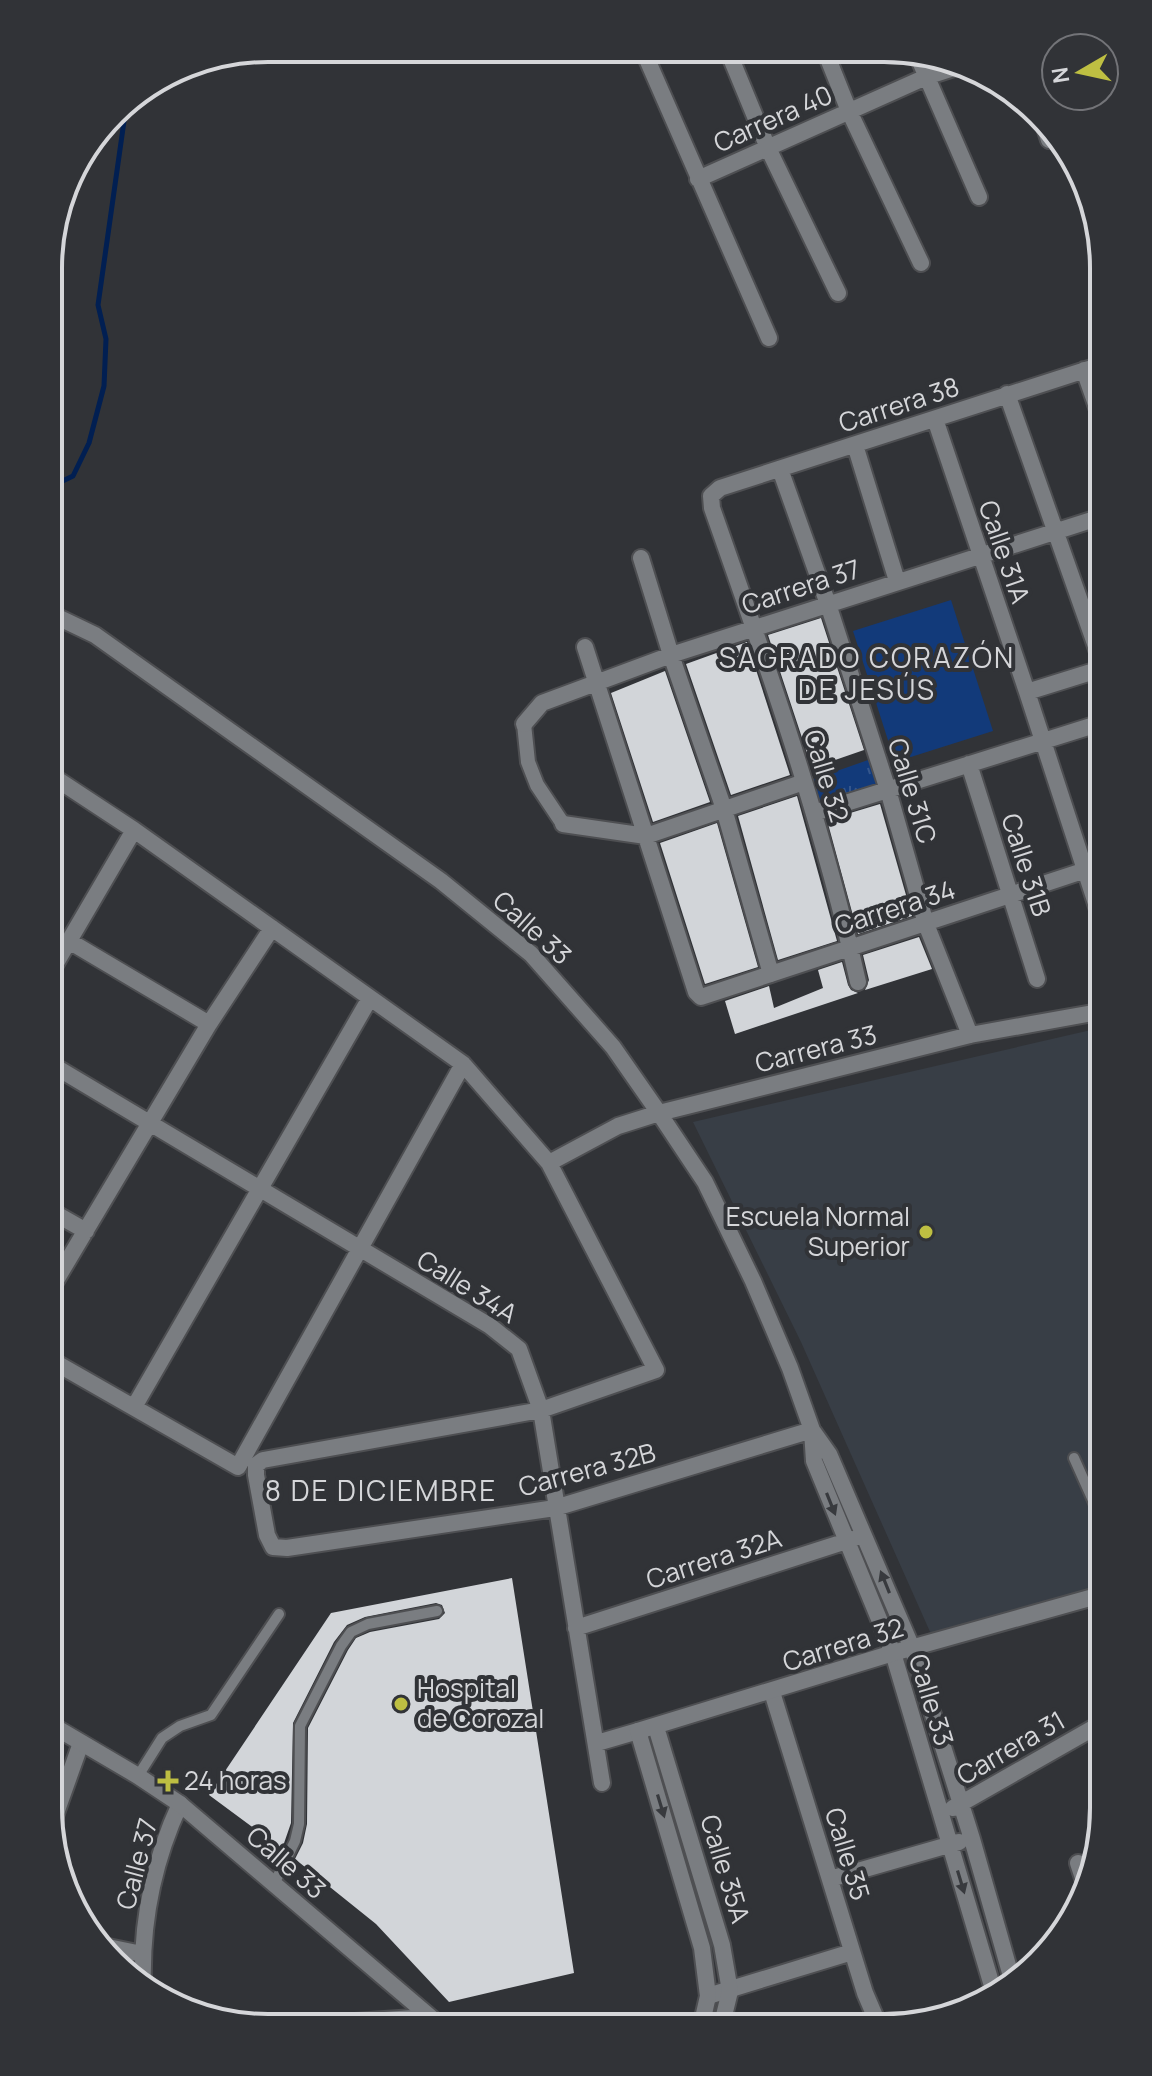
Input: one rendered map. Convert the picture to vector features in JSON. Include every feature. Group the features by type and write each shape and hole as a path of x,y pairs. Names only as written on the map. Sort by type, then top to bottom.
{"street":[{"path":"648,62 769,338"},
{"path":"733,62 768,148 838,293"},
{"path":"829,62 849,111 921,263"},
{"path":"921,65 979,197"},
{"name":"Carrera 40","path":"698,179 944,71"},
{"name":"Carrera 38","path":"711,496 720,488 1090,368"},
{"path":"1084,370 1090,387"},
{"path":"1007,394 1090,628"},
{"name":"Calle 31A","path":"935,419 1090,885"},
{"path":"855,445 897,581"},
{"name":"Calle 31C","path":"780,469 828,604 888,790 926,924 970,1035"},
{"name":"Calle 32","path":"711,496 712,508 814,813 858,982"},
{"name":"Carrera 37","path":"524,724 542,703 671,655 1090,520"},
{"path":"641,558 724,809 771,974"},
{"name":"Calle 33","path":"62,619 95,635 441,881 531,954 613,1047 705,1182 753,1281 812,1430 829,1454 866,1535 912,1648 1010,1972"},
{"path":"585,647 646,836"},
{"path":"1027,692 1090,672"},
{"path":"524,724 528,762 537,785 563,824 646,836 804,782"},
{"path":"814,813 1090,726"},
{"name":"Calle 31B","path":"969,764 1037,979"},
{"path":"62,783 134,830 463,1064 549,1163 656,1370 541,1410"},
{"path":"62,953 134,830"},
{"name":"Carrera 34","path":"646,836 696,992 701,997 1090,868"},
{"path":"62,1271 209,1024 272,928"},
{"path":"69,941 209,1024"},
{"path":"134,1407 370,998"},
{"name":"Carrera 33","path":"549,1163 618,1126 659,1113 970,1035 1090,1014"},
{"path":"62,1366 238,1467 463,1064"},
{"name":"Calle 34A","path":"62,1071 490,1326 519,1349 541,1410 602,1783"},
{"path":"62,1217 86,1231"},
{"name":"Carrera 32B","path":"541,1410 263,1460 256,1465 256,1475 267,1535 273,1547 287,1548 555,1508 812,1430"},
{"name":"Calle 33","path":"812,1430 814,1461 893,1653 991,1983"},
{"name":"Carrera 32A","path":"576,1628 866,1535"},
{"name":"Carrera 32","path":"597,1743 893,1653 1090,1598"},
{"name":"Calle 35","path":"772,1692 874,2014"},
{"name":"Calle 35A","path":"656,1727 722,1945 730,1991 724,2014"},
{"name":"Carrera 31","path":"940,1813 961,1805 1090,1730"},
{"name":"Calle 33","path":"62,1731 180,1804 426,2014"},
{"name":"Calle 35A","path":"638,1731 702,1948 708,1996 704,2014"},
{"path":"62,1796 81,1743"},
{"name":"Calle 37","path":"143,1972 149,1892 164,1840 180,1804"},
{"path":"830,1879 972,1839"},
{"path":"117,1949 142,1954"},
{"path":"708,1996 852,1952"}],"lane":[{"path":"1074,1458 1090,1494"},
{"path":"274,1884 295,1841 299,1824 300,1726 341,1646 351,1632 368,1624 437,1611"},
{"path":"138,1776 162,1738 180,1726 211,1715 279,1614"}],"shaded area":[{"name":"Escuela Normal Superior","path":"1090,1030 1090,1592 931,1634 801,1342 693,1122"}],"green space":[{"path":"951,600 993,731 895,762 853,631"},
{"path":"871,759 881,785 821,804 814,779"}],"building":[{"path":"821,618 864,750 812,768 768,635"},
{"path":"747,642 790,775 731,795 686,664"},
{"path":"665,671 710,802 653,822 611,693"},
{"path":"797,796 837,941 778,960 738,816"},
{"path":"880,804 912,916 858,934 827,820"},
{"path":"717,823 758,967 705,984 660,843"},
{"path":"919,937 932,969 865,990 869,980 863,955"},
{"path":"842,962 848,985 858,993 735,1034 725,1001 769,986 774,1008 823,988 818,970"},
{"name":"Hospital de Corozal","path":"512,1578 574,1973 449,2002 376,1924 295,1859 307,1824 308,1728 348,1650 356,1638 370,1632 439,1619 445,1613 442,1605 436,1603 365,1617 347,1625 334,1642 293,1723 291,1823 282,1849 209,1795 331,1613"}],"waterway":[{"path":"62,481 73,476 89,443 104,386 106,339 98,305 124,121"}],"place":[{"name":"Escuela Normal Superior","path":"926,1232"},
{"name":"Hospital de Corozal","path":"401,1704"},
{"name":"24 horas","path":"168,1781"}],"district":[{"name":"SAGRADO CORAZÓN DE JESÚS","path":"867,674"},
{"name":"8 DE DICIEMBRE","path":"381,1491"}]}
